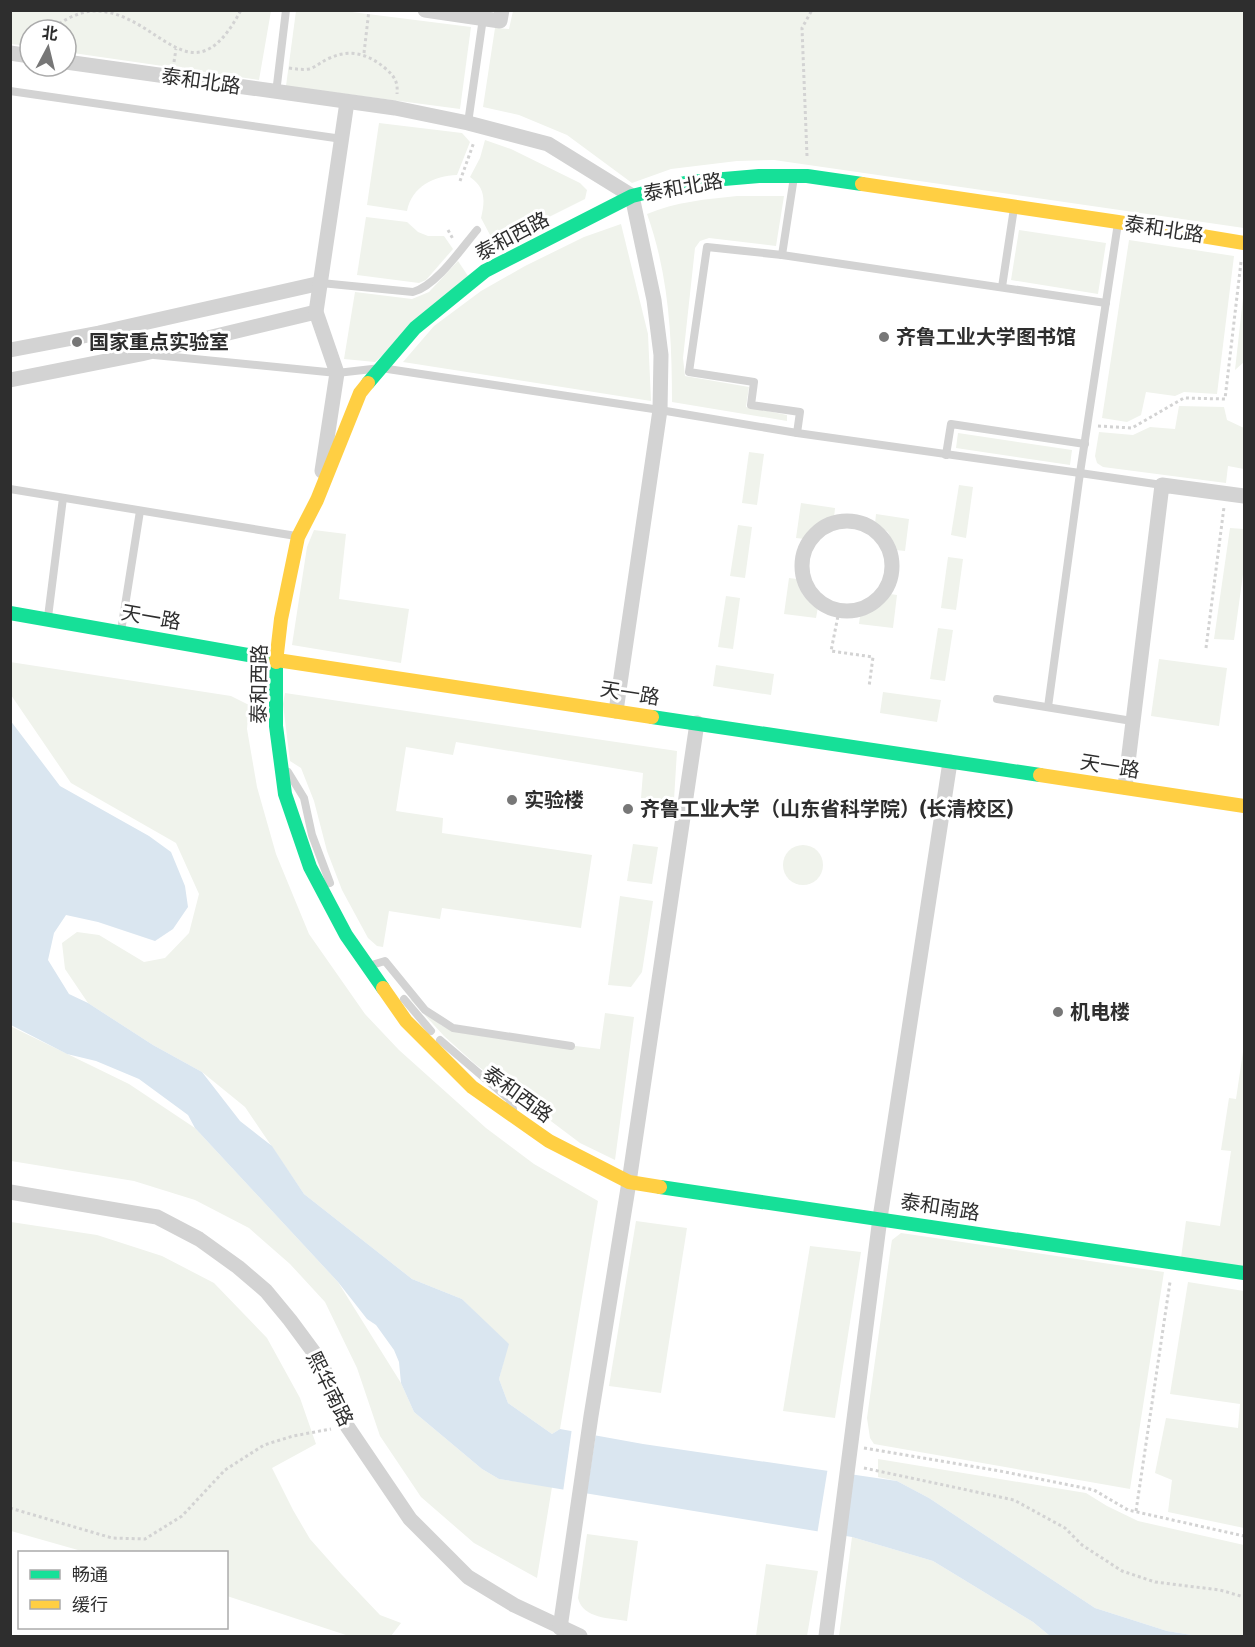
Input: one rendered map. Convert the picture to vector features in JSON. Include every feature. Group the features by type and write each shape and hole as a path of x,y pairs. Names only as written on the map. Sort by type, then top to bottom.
{"street":[{"path":"425,10 500,21 502,10"},
{"name":"泰和北路","path":"78,64 395,108 472,124 548,144 632,196 689,182 800,176 1014,206 1244,243"},
{"path":"317,501 337,373 316,312 347,102"},
{"path":"616,711 660,410 661,355 654,300 632,196"},
{"name":"泰和西路","path":"629,1182 549,1141 472,1087 406,1021 346,935 310,867 285,794 276,726 276,660 281,619 298,537 317,501 360,393 415,328 485,271 632,196"},
{"path":"10,350 99,333 321,283"},
{"path":"10,380 141,354 316,312"},
{"path":"1125,787 1162,485 1245,496"},
{"path":"840,521 854,521 868,526 883,540 892,560 892,574 879,598 867,607 854,611 839,611 814,598 801,573 802,559 806,545 826,525 840,521"},
{"name":"天一路","path":"10,613 276,660 1245,806"},
{"path":"560,1628 698,723"},
{"path":"826,1636 880,1218 950,762"},
{"name":"泰和南路","path":"629,1182 1245,1273"},
{"name":"熙华南路","path":"10,1191 157,1217 199,1239 238,1267 266,1291 321,1362 347,1426 410,1519 468,1577 514,1605 580,1636"}],"lane":[{"path":"276,93 286,10"},
{"path":"472,124 483,18"},
{"path":"10,91 342,139"},
{"path":"782,255 800,176"},
{"path":"1002,287 1014,206"},
{"path":"1048,708 1080,473 1119,222"},
{"path":"321,283 418,291 429,284 477,230"},
{"path":"797,433 800,412 751,405 754,382 689,372 707,247 782,255 1106,303"},
{"path":"141,354 337,373 381,368 797,433 1162,485"},
{"path":"946,454 951,424 1085,444"},
{"path":"10,489 298,537"},
{"path":"47,619 63,498"},
{"path":"121,631 140,511"},
{"path":"997,699 1132,721"},
{"path":"281,763 294,779 304,798 312,835 335,894"},
{"path":"364,946 390,982"},
{"path":"375,964 385,961 425,1010 453,1028 572,1046"},
{"path":"397,991 435,1036 509,1099 518,1118"}],"path":[{"path":"72,18 96,10 132,20 176,49 187,53 197,53 222,40 241,10"},
{"path":"364,54 369,10"},
{"path":"800,176 807,117 802,28 812,10"},
{"path":"279,67 312,68 331,57 348,53 364,54 386,69 398,84 395,108"},
{"path":"460,181 471,156 472,124"},
{"path":"1088,425 1132,428 1184,398 1224,399 1244,243"},
{"path":"1206,648 1226,493"},
{"path":"839,611 831,651 873,657 869,687"},
{"path":"1136,1511 1173,1262"},
{"path":"10,1508 112,1538 145,1539 182,1516 225,1470 264,1445 293,1436 347,1426"},
{"path":"851,1446 1000,1471 1094,1490 1128,1510 1245,1536"},
{"path":"848,1463 869,1470 1014,1500 1065,1528 1082,1545 1122,1571 1155,1582 1220,1590 1245,1597"}],"shaded area":[{"path":"11,10 271,10 259,80 78,54 78,18 18,18 18,45 11,44"},
{"path":"296,11 344,11 471,27 460,109 286,86"},
{"path":"513,11 1244,11 1244,228 774,160 737,161 671,169 632,183 567,135 519,115 483,107 495,28 509,29"},
{"path":"379,123 462,133 470,142 457,175 432,180 425,184 414,195 407,211 367,205"},
{"path":"485,140 511,149 580,183 587,190 585,199 537,223 497,248 481,218 482,190 470,177 480,158"},
{"path":"737,196 784,196 776,246 709,238 700,241 695,248 683,358 685,376 749,387 746,407 787,415 787,421 672,402 671,354 665,283 647,214 680,204"},
{"path":"366,217 407,222 418,232 428,236 444,236 453,249 426,280 419,283 357,275"},
{"path":"621,224 648,334 651,401 403,362 434,326 481,291 584,237"},
{"path":"1019,230 1106,243 1098,294 1011,280"},
{"path":"1129,240 1234,256 1217,394 1184,392 1175,396 1146,392 1141,415 1127,422 1102,418"},
{"path":"458,261 468,276 375,362 344,359 355,292 412,299 429,292"},
{"path":"1244,289 1244,362 1235,370"},
{"path":"1179,406 1224,407 1227,420 1244,428 1244,469 1228,466 1226,483 1103,467 1097,463 1095,456 1099,432 1133,435 1150,427 1175,429"},
{"path":"958,433 1072,450 1070,465 956,448"},
{"path":"749,452 764,454 757,505 742,503"},
{"path":"959,485 973,487 966,538 951,535"},
{"path":"801,503 835,508 834,518 816,524 805,539 796,538"},
{"path":"876,514 909,519 905,551 896,550 888,532 875,524"},
{"path":"738,525 752,527 745,578 730,576"},
{"path":"1230,528 1244,529 1244,567 1234,640 1214,639"},
{"path":"314,530 346,534 339,599 409,609 401,663 292,645 307,547"},
{"path":"948,557 963,559 956,610 941,608"},
{"path":"789,578 797,579 803,595 818,607 816,618 784,614"},
{"path":"890,594 897,595 893,628 859,624 860,616 877,608"},
{"path":"726,596 740,598 733,649 718,647"},
{"path":"938,628 953,630 945,681 930,679"},
{"path":"1159,659 1227,668 1219,726 1151,716"},
{"path":"10,662 231,696 249,705 247,729 257,787 276,854 309,934 365,1014 399,1050 486,1128 534,1164 598,1201 560,1429 552,1434 508,1403 499,1379 508,1344 462,1299 412,1279 304,1194 245,1107 202,1072 153,1045 88,1003 65,969 62,943 77,932 99,935 144,962 165,958 189,933 199,894 176,843 71,783 11,695"},
{"path":"716,665 774,674 771,695 713,686"},
{"path":"883,692 941,700 937,722 880,713"},
{"path":"285,693 677,751 673,816 640,810 643,773 456,742 453,755 406,747 396,811 443,818 442,833 592,855 581,928 442,908 440,919 389,911 383,947 377,946 368,938 342,890 327,851 314,801 301,768 290,761 283,704"},
{"path":"10,720 60,786 149,836 171,852 185,886 188,907 173,929 155,941 98,922 66,915 54,933 48,960 69,994 88,1003 153,1045 202,1072 240,1121 272,1146 304,1194 412,1279 462,1299 509,1344 499,1379 508,1403 552,1434 560,1429 643,1444 897,1481 929,1498 1095,1608 1167,1631 1198,1636 1050,1636 1033,1622 933,1561 852,1537 499,1479 482,1469 414,1412 401,1383 399,1362 394,1350 376,1325 367,1319 338,1282 195,1128 188,1115 139,1079 96,1061 67,1054 11,1025"},
{"path":"633,844 658,847 652,884 627,881"},
{"path":"803,845 817,851 823,865 817,879 803,885 789,879 783,865 789,851"},
{"path":"620,896 653,901 642,972 631,987 608,985"},
{"path":"410,999 441,1025 453,1031 600,1049 605,1013 634,1017 615,1160 580,1143 475,1064 444,1036"},
{"path":"10,1026 129,1084 195,1128 338,1282 401,1383 414,1412 482,1469 499,1479 552,1487 537,1578 474,1543 421,1497 380,1436 357,1368 325,1302 290,1264 249,1228 195,1200 134,1181 11,1161"},
{"path":"1244,1045 1244,1268 1181,1258 1186,1221 1220,1226 1231,1151 1221,1150 1229,1098 1236,1099"},
{"path":"636,1221 687,1228 661,1393 609,1386"},
{"path":"11,1222 97,1235 162,1256 214,1283 267,1338 300,1398 316,1444 272,1468 293,1510 310,1539 380,1615 401,1623 391,1636 349,1636 228,1596 228,1551 81,1551 11,1531"},
{"path":"901,1233 1164,1272 1130,1489 874,1444 870,1438 867,1418 892,1240"},
{"path":"810,1246 861,1252 835,1418 783,1411"},
{"path":"1188,1282 1244,1291 1244,1528 1168,1512 1172,1480 1155,1473 1166,1418 1238,1428 1240,1404 1170,1394"},
{"path":"878,1459 1086,1493 1138,1521 1244,1545 1244,1636 1198,1636 1167,1631 1095,1608 929,1498 897,1481 878,1477"},
{"path":"587,1534 638,1541 627,1621 591,1614 581,1605 578,1598"},
{"path":"852,1537 933,1561 1033,1622 1050,1636 839,1636"},
{"path":"766,1564 818,1571 807,1636 756,1636"}],"pier":[{"path":"572,1428 596,1433 586,1497 563,1492"},
{"path":"828,1467 853,1471 842,1539 817,1535"}],"traffic: fast":[{"path":"368,383 415,328 485,271 632,196 689,182 759,176 807,176 862,184"},
{"path":"10,613 277,660"},
{"path":"276,662 276,726 285,794 310,867 346,935 383,988"},
{"path":"652,717 1040,775"},
{"path":"660,1187 1244,1273"}],"traffic: slow":[{"path":"862,184 1244,243"},
{"path":"276,662 281,619 298,537 317,500 360,393 368,383"},
{"path":"277,660 652,717"},
{"path":"1040,775 1244,806"},
{"path":"383,988 406,1021 472,1087 549,1141 629,1182 660,1187"}],"place":[{"name":"齐鲁工业大学图书馆","path":"884,337"},
{"name":"国家重点实验室","path":"77,342"},
{"name":"实验楼","path":"512,800"},
{"name":"齐鲁工业大学（山东省科学院）(长清校区)","path":"628,809"},
{"name":"机电楼","path":"1058,1012"}]}
